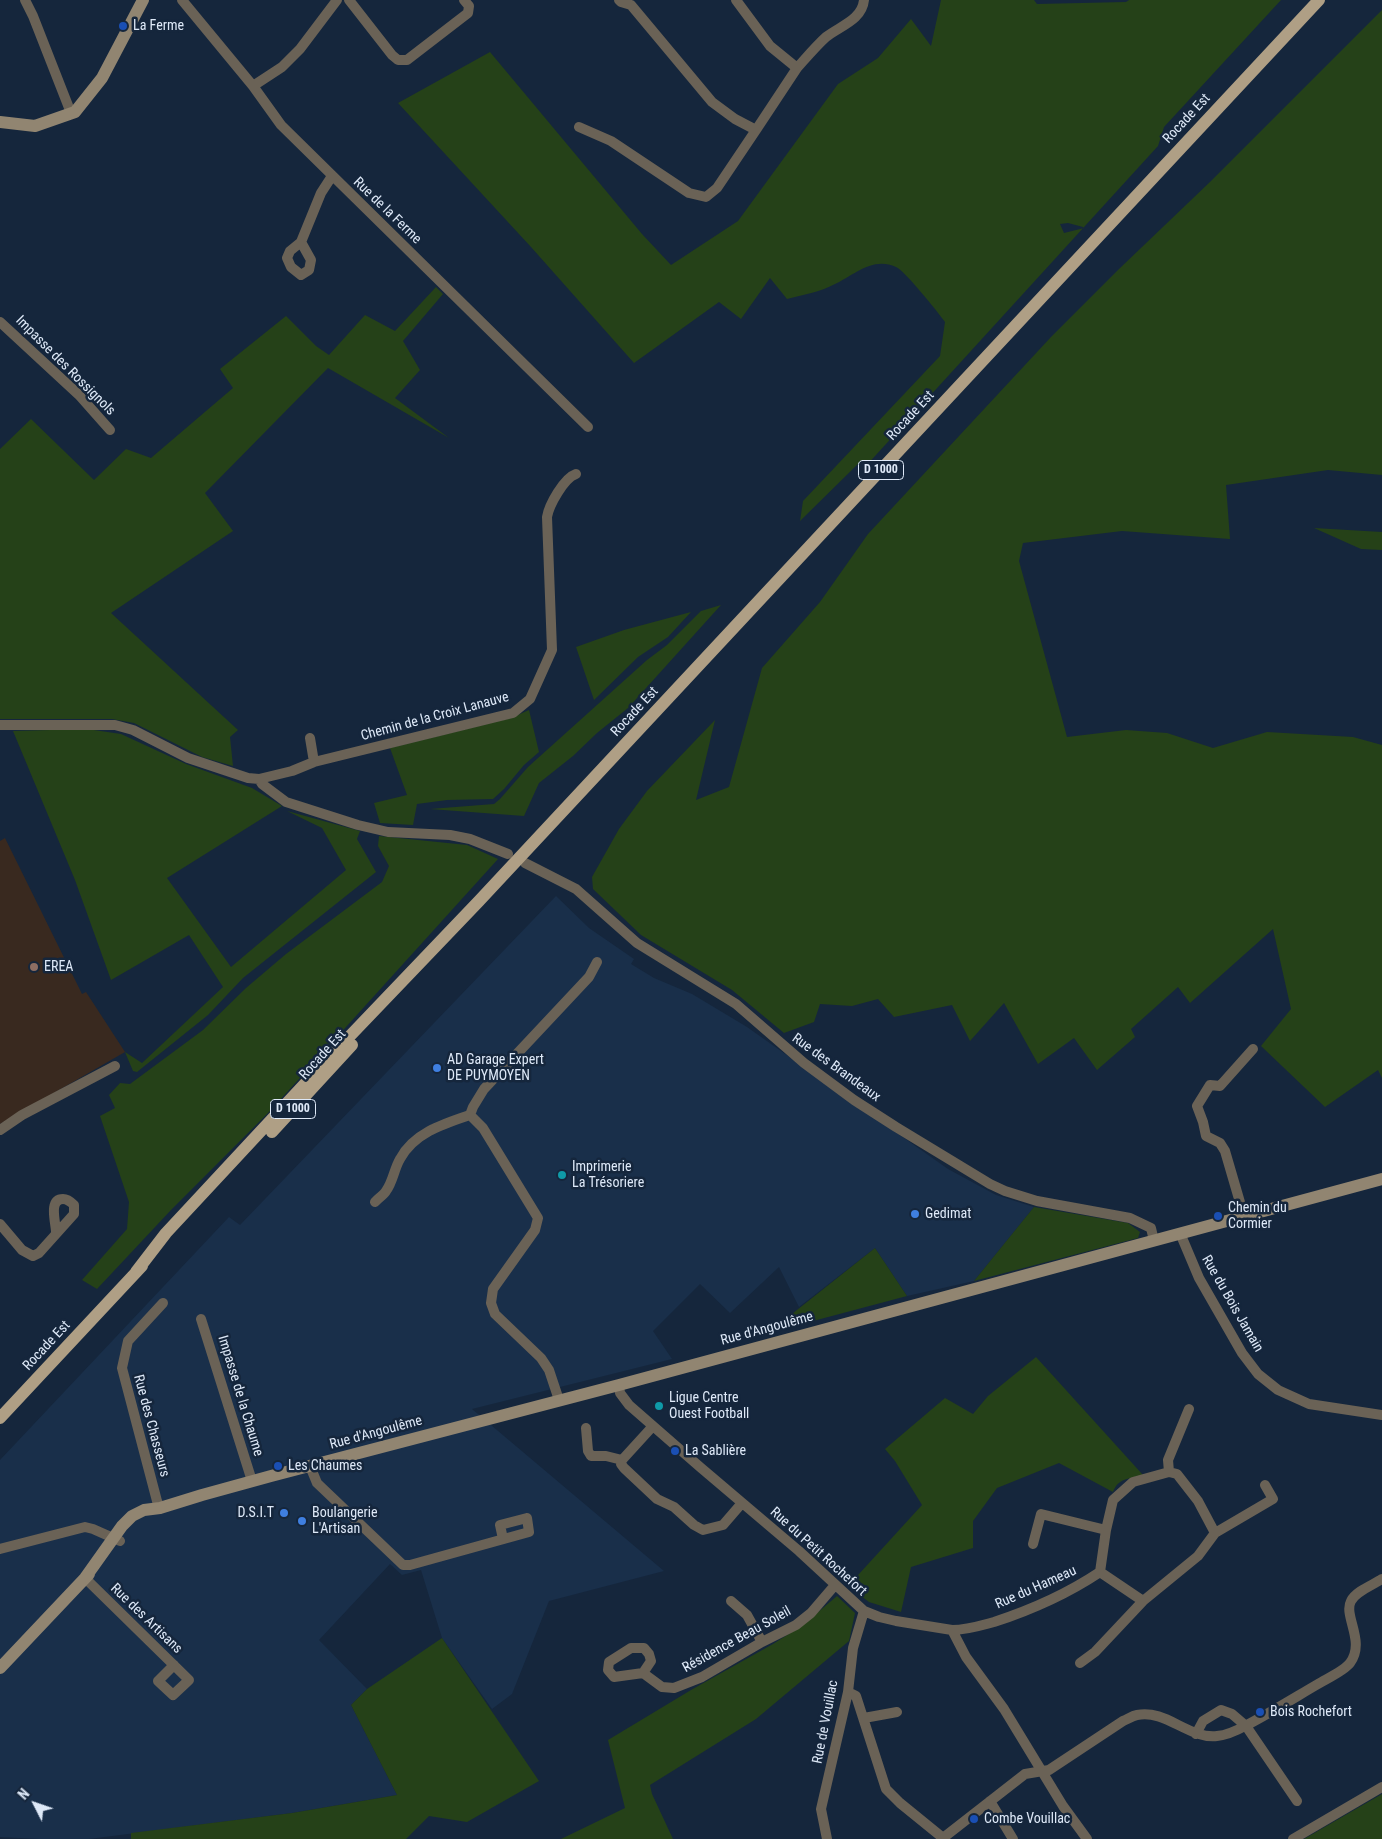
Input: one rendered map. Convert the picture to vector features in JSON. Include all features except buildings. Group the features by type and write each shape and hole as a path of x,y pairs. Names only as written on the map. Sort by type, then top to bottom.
{"main road":[{"name":"Rocade Est","path":"0,1418 136,1272 171,1239 327,1074 443,939 1319,0"}],"street":[{"path":"25,0 71,113"},
{"path":"0,122 35,126 75,112 102,78 143,0"},
{"name":"Rue de la Ferme","path":"182,0 254,86 281,125 588,427"},
{"path":"254,86 282,66 300,49 337,0"},
{"path":"349,0 398,60 407,60 468,13 469,6 464,0"},
{"path":"619,0 631,5 712,102 734,119 756,130"},
{"path":"736,0 770,46 796,68"},
{"path":"579,127 611,141 689,194 706,197 717,188 796,68 826,37 852,20 860,11 864,0"},
{"path":"301,242 321,193 332,176"},
{"name":"Impasse des Rossignols","path":"0,322 79,395 110,430"},
{"name":"Chemin de la Croix Lanauve","path":"259,779 292,771 314,762 513,713 530,699 552,650 547,517 549,509 568,480 576,474"},
{"path":"0,725 115,725 133,730 188,758 248,778 259,779 262,784 286,802 358,825 388,832 450,835 470,839 508,854"},
{"path":"310,738 314,762"},
{"name":"Rue des Brandeaux","path":"525,863 576,889 637,943 736,1004 804,1063 854,1100 990,1184 1037,1201 1130,1218 1152,1228 1154,1241"},
{"path":"470,1115 484,1089 589,977 598,962"},
{"path":"1244,1216 1225,1151 1220,1143 1206,1136 1197,1106 1210,1085 1220,1086 1253,1049"},
{"path":"0,1130 22,1114 115,1066"},
{"path":"375,1202 386,1192 400,1159 407,1148 422,1135 449,1122 470,1115"},
{"path":"470,1115 483,1128 538,1218 535,1230 493,1289 491,1303 495,1314 541,1358 550,1370 559,1400"},
{"name":"Rue d'Angoulême","path":"0,1668 85,1578 116,1540 132,1516 144,1510 160,1508 310,1466 619,1385 1382,1179"},
{"path":"0,1224 22,1250 33,1256 39,1253 56,1232"},
{"name":"Rue du Bois Jamain","path":"1180,1233 1199,1278 1242,1353 1258,1374 1278,1390 1309,1404 1382,1415"},
{"name":"Rue des Chasseurs","path":"160,1508 122,1368 128,1341 163,1303"},
{"name":"Impasse de la Chaume","path":"201,1319 252,1482"},
{"name":"Rue du Petit Rochefort","path":"619,1385 620,1393 629,1405 799,1552 864,1611 896,1621 952,1630"},
{"path":"1169,1472 1168,1460 1189,1409"},
{"path":"653,1426 622,1460 621,1464 657,1499 674,1507 699,1529 709,1530 720,1527 742,1503"},
{"path":"586,1428 590,1456 606,1456 622,1460"},
{"path":"310,1466 317,1482 402,1565 503,1539"},
{"path":"1143,1601 1100,1572 1106,1530 1113,1500 1133,1482 1169,1472 1177,1474 1198,1501 1215,1534"},
{"path":"1080,1663 1095,1652 1143,1601 1198,1556 1215,1534 1273,1499 1266,1485"},
{"path":"1033,1544 1041,1514 1106,1530"},
{"path":"0,1549 85,1527 93,1528 116,1540"},
{"name":"Rue du Hameau","path":"952,1630 965,1630 1016,1615 1054,1598 1100,1572"},
{"name":"Rue des Artisans","path":"85,1578 174,1665 188,1680 173,1695 158,1681 174,1665"},
{"path":"848,1692 856,1696 886,1788 900,1803 942,1838 1024,1774 1049,1770 1123,1721 1136,1715 1158,1716 1196,1734 1214,1737 1226,1735 1246,1726 1349,1663 1356,1647 1354,1625 1348,1610 1352,1599 1382,1579"},
{"name":"Résidence Beau Soleil","path":"643,1673 662,1687 674,1688 702,1677 804,1619 835,1584"},
{"path":"731,1601 747,1615 762,1642"},
{"name":"Rue de Vouillac","path":"827,1839 822,1809 848,1692 853,1648 864,1611"},
{"path":"952,1630 966,1657 1004,1709 1063,1806 1087,1839"},
{"path":"1196,1734 1203,1722 1221,1710 1232,1714 1246,1726 1297,1801"},
{"path":"864,1718 897,1712"},
{"path":"1293,1839 1382,1787"},
{"path":"990,1801 1014,1839"}],"shaded area":[{"name":"EREA","path":"5,838 82,994 86,992 125,1052 0,1124 0,841"},
{"path":"556,896 589,928 634,959 631,964 654,978 692,994 747,1027 948,1169 996,1195 1034,1207 974,1281 907,1296 875,1248 799,1307 779,1267 730,1313 700,1284 653,1331 672,1359 472,1409 664,1571 549,1601 512,1694 492,1709 442,1638 421,1570 402,1575 390,1564 319,1640 367,1689 351,1705 397,1795 292,1813 89,1839 0,1837 0,1460 229,1217 240,1225"}],"green space":[{"path":"941,0 1034,0 1037,4 1126,2 1129,0 1281,0 1164,127 1158,146 1084,228 1068,223 1060,224 1064,233 1083,228 865,467 860,462 800,521 803,501 940,356 945,322 906,275 896,267 888,264 872,265 823,289 787,299 770,278 741,319 719,302 634,363 531,247 398,103 490,52 642,234 671,265 738,221 838,84 878,58 911,19 931,46"},
{"path":"1382,10 1382,475 1328,470 1226,485 1230,539 1122,531 1023,543 1019,561 1067,737 1126,730 1167,733 1213,748 1267,732 1353,737 1382,745 1382,1078 1378,1070 1325,1107 1261,1046 1291,1009 1273,929 1190,1003 1178,987 1131,1029 1135,1037 1097,1070 1074,1038 1038,1064 1004,1003 970,1041 952,1005 894,1017 878,999 852,1006 820,1004 814,1022 784,1033 732,990 641,935 593,889 592,877 619,829 647,791 715,720 696,800 729,787 762,668 820,602 868,534 1051,337"},
{"path":"436,287 443,294 403,341 420,370 395,398 449,438 328,368 205,493 233,531 111,613 238,730 230,737 233,766 202,757 134,723 112,719 0,719 0,449 31,419 94,480 126,449 151,458 233,388 220,369 286,316 316,346 329,355 365,315 395,331"},
{"path":"1314,528 1382,532 1382,550 1361,549"},
{"path":"721,605 628,708 539,783 524,816 430,809 494,804 528,767 647,660 667,645 701,611"},
{"path":"691,612 668,637 638,657 594,700 576,647 624,630"},
{"path":"529,710 539,752 524,765 493,799 447,800 417,804 413,825 380,823 374,803 407,795 390,748 511,718"},
{"path":"87,729 121,734 186,764 252,788 282,806 167,878 231,967 346,870 322,828 287,811 360,831 357,839 376,872 243,978 208,1015 137,1072 133,1071 125,1052 142,1063 223,987 189,935 111,980 75,880 13,731"},
{"path":"379,836 467,845 498,859 270,1111 171,1210 97,1289 82,1280 127,1229 129,1202 100,1116 115,1108 109,1095 120,1083 130,1084 203,1030 246,988 286,954 382,882 389,866 378,846"},
{"path":"1034,1207 1128,1223 1140,1232 1138,1238 974,1281"},
{"path":"875,1248 907,1296 768,1333"},
{"path":"1036,1357 1143,1475 1121,1482 1115,1487 1113,1492 1059,1463 997,1488 973,1521 973,1548 911,1567 901,1612 869,1602 848,1586 922,1505 895,1461 885,1449 945,1398 973,1414 988,1396"},
{"path":"837,1596 855,1613 849,1641 756,1719 650,1785 652,1794 673,1839 561,1839 625,1808 608,1740 773,1644 803,1625"},
{"path":"442,1638 539,1781 467,1822 429,1816 406,1839 131,1839 131,1833 292,1813 397,1795 351,1705 367,1689"},
{"path":"1382,1794 1382,1839 1304,1839"}],"place":[{"name":"La Ferme","path":"123,26"},
{"name":"EREA","path":"34,967"},
{"name":"AD Garage Expert DE PUYMOYEN","path":"437,1068"},
{"name":"Imprimerie La Trésoriere","path":"562,1175"},
{"name":"Gedimat","path":"915,1214"},
{"name":"Chemin du Cormier","path":"1218,1216"},
{"name":"Ligue Centre Ouest Football","path":"659,1406"},
{"name":"La Sablière","path":"675,1451"},
{"name":"Les Chaumes","path":"278,1466"},
{"name":"D.S.I.T","path":"284,1513"},
{"name":"Boulangerie L'Artisan","path":"302,1521"},
{"name":"Bois Rochefort","path":"1260,1712"},
{"name":"Combe Vouillac","path":"974,1819"}]}
